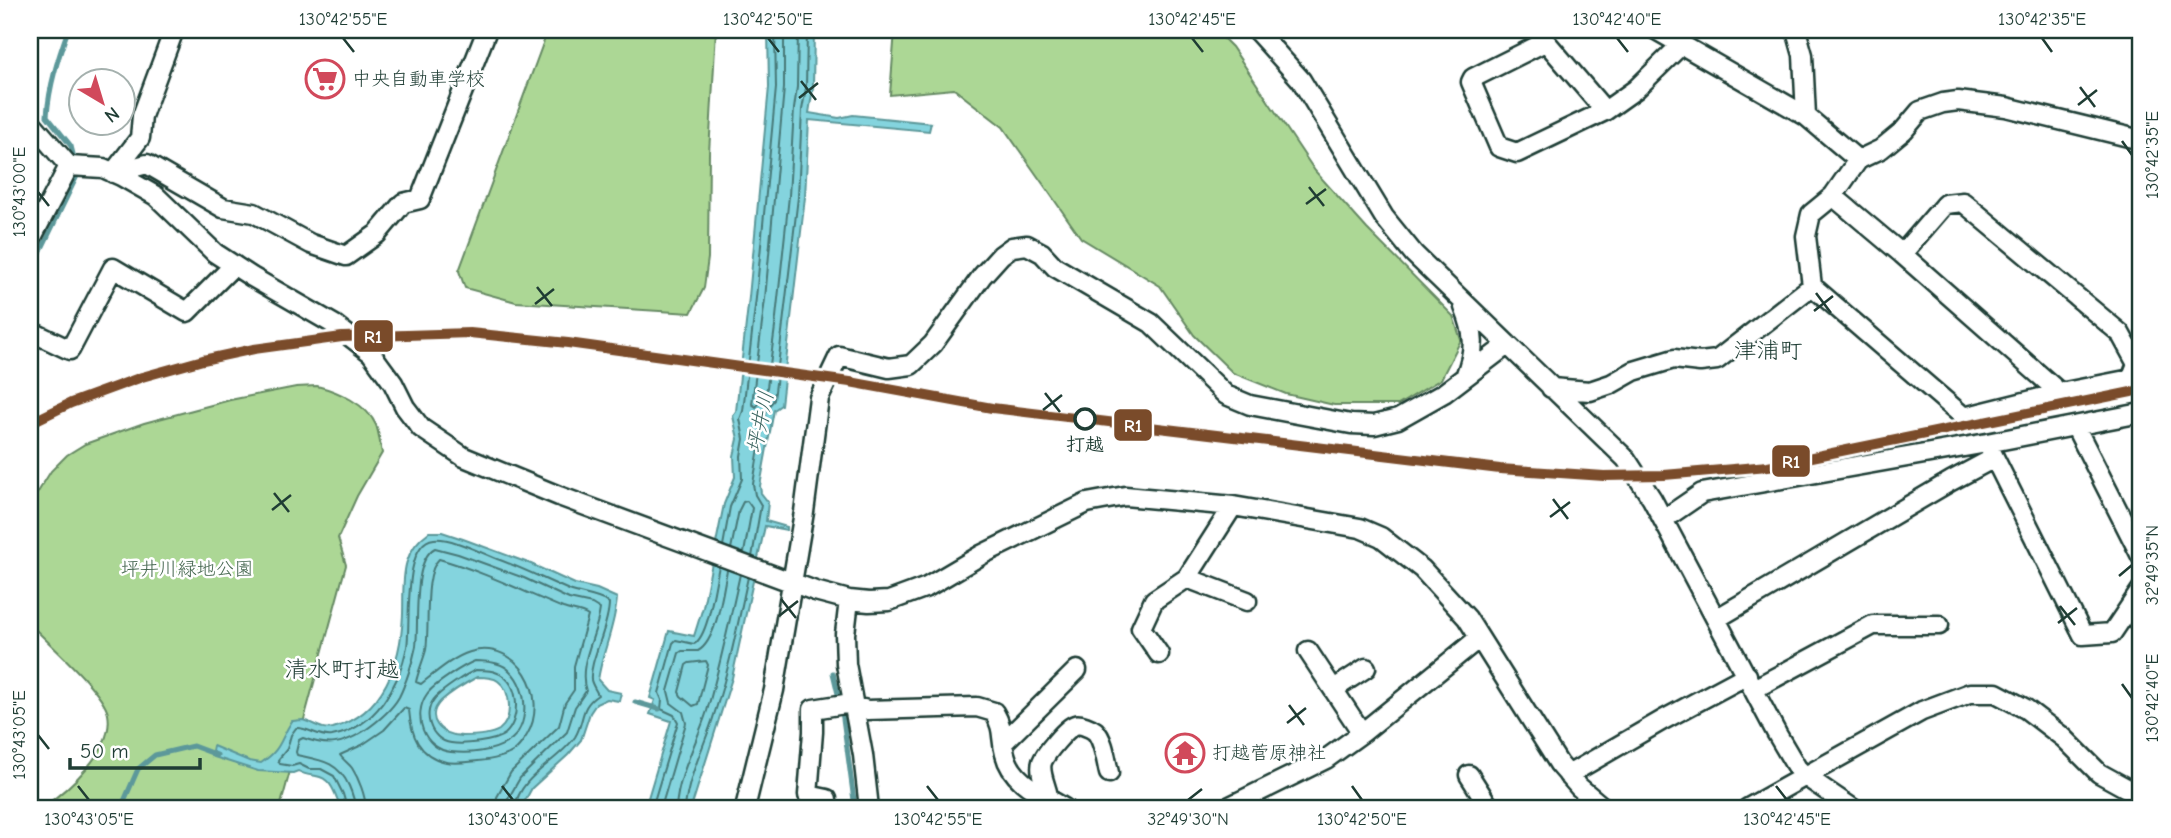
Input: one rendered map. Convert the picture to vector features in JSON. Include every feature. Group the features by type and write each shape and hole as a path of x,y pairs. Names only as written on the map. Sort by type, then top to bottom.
{"street":[{"path":"108,170 140,138 142,116 174,30"},
{"path":"30,121 69,166 108,170 147,164 223,208 254,213 311,244 346,256 377,234 403,203 419,199 487,30"},
{"path":"1656,30 1806,116 1858,160"},
{"path":"1796,30 1803,55 1806,116"},
{"path":"1263,32 1301,80 1384,217 1415,254 1626,458 1664,519 1797,768 1852,808"},
{"path":"1605,111 1540,36 1473,78 1471,82 1499,147 1517,153 1605,111 1636,89 1681,45"},
{"path":"1902,254 1945,204 1963,202 2120,333 2137,364 2131,379 2060,393 1964,417 1812,286 1806,236 1811,214 1833,196 1858,160 1881,149 1904,130 1920,111 1943,103 1958,101 2006,107 2141,140"},
{"path":"30,241 69,166"},
{"path":"108,170 156,196 215,253 335,325 371,353 421,428 464,457 559,496 815,591 849,600 889,601 927,587 995,548 1087,503 1125,496 1233,506 1360,528 1381,537 1422,569 1467,618 1568,775 1596,807"},
{"path":"1833,196 2060,393"},
{"path":"745,808 774,690 785,579 804,512 819,398 838,356 889,368 911,365 933,344 982,276 1012,247 1027,245 1035,248 1055,267 1150,323 1226,395 1250,405 1351,424 1374,425 1398,419 1444,393 1507,345"},
{"path":"32,331 70,350 113,268 187,312 234,265"},
{"path":"1551,388 1590,391 1611,384 1633,371 1674,359 1700,362 1717,360 1812,286"},
{"path":"1462,302 1472,328 1474,348 1465,377"},
{"path":"1664,519 1702,493 1991,451 2075,426 2141,413"},
{"path":"2075,426 2141,556"},
{"path":"1991,451 2082,635 2112,632 2141,590"},
{"path":"1716,620 1951,481 1991,451"},
{"path":"1159,654 1141,628 1146,614 1154,600 1187,578 1233,506"},
{"path":"1187,578 1247,601"},
{"path":"849,600 845,634 845,705 869,808"},
{"path":"1568,775 1751,682 1872,625 1939,625"},
{"path":"1226,808 1326,758 1362,733 1479,638"},
{"path":"1308,651 1362,733"},
{"path":"1334,689 1366,667"},
{"path":"1004,742 1077,670"},
{"path":"1748,808 1922,711 1970,693 1996,693 2039,717 2099,773 2141,796"},
{"path":"827,799 808,795 813,709 845,705 867,710 977,706 994,712 1002,725 1005,757 1017,775 1025,785 1054,805"},
{"path":"1054,805 1041,770 1042,761 1067,730 1075,725 1094,730 1100,739 1109,773"},
{"path":"1469,775 1490,808"}],"green space":[{"path":"548,30 716,30 709,153 708,258 704,288 691,313 516,302 465,288 459,271"},
{"path":"895,30 1215,30 1232,47 1315,171 1367,229 1453,316 1461,340 1441,379 1398,405 1334,405 1286,394 1233,373 1194,335 1160,286 1081,238 1003,127 954,89 890,95"},
{"name":"坪井川緑地公園","path":"317,386 342,395 366,411 376,425 382,453 357,496 338,538 346,565 280,808 42,808 87,768 97,755 108,728 108,714 96,693 30,624 30,505 51,471 67,455 85,444 144,423 230,400 296,387"}],"water":[{"name":"坪井川","path":"768,30 814,30 813,88 809,113 839,118 853,115 931,123 929,131 809,120 805,197 781,405 774,410 760,486 761,493 768,502 766,521 787,527 787,530 765,526 732,678 691,808 645,808 671,721 650,714 655,700 650,698 669,631 694,636 703,607 724,504 735,477 734,456 738,439 733,416 736,411 749,297 769,87"},
{"path":"429,532 442,532 617,598 598,680 607,690 621,693 619,701 607,699 596,704 581,740 532,788 521,808 341,808 332,788 321,777 298,771 258,771 211,756 213,746 249,761 261,763 277,749 292,721 302,720 329,729 351,721 365,711 386,684 393,667 402,632 405,569 412,549","holes":["477,677 496,680 503,686 509,706 507,720 499,730 486,735 462,736 447,733 437,725 434,714 436,707 454,691"]}],"waterway":[{"path":"68,30 55,72 47,116 71,146 75,162"},
{"path":"30,273 78,172"},
{"path":"833,673 842,711 855,808"},
{"path":"635,702 659,709"},
{"path":"30,708 38,723 36,734 30,740"},
{"path":"121,808 138,769 155,755 193,746 217,755"}],"transit line":[{"name":"R1","path":"30,423 71,403 142,377 254,349 342,337 470,333 568,343 850,382 992,408 1500,469 1604,476 1664,475 1768,466 2141,390"}],"place":[{"name":"中央自動車学校","path":"325,79"},
{"name":"打越","path":"1085,419"},
{"name":"打越菅原神社","path":"1185,753"}],"district":[{"name":"津浦町","path":"1768,350"},
{"name":"清水町打越","path":"342,669"}]}
